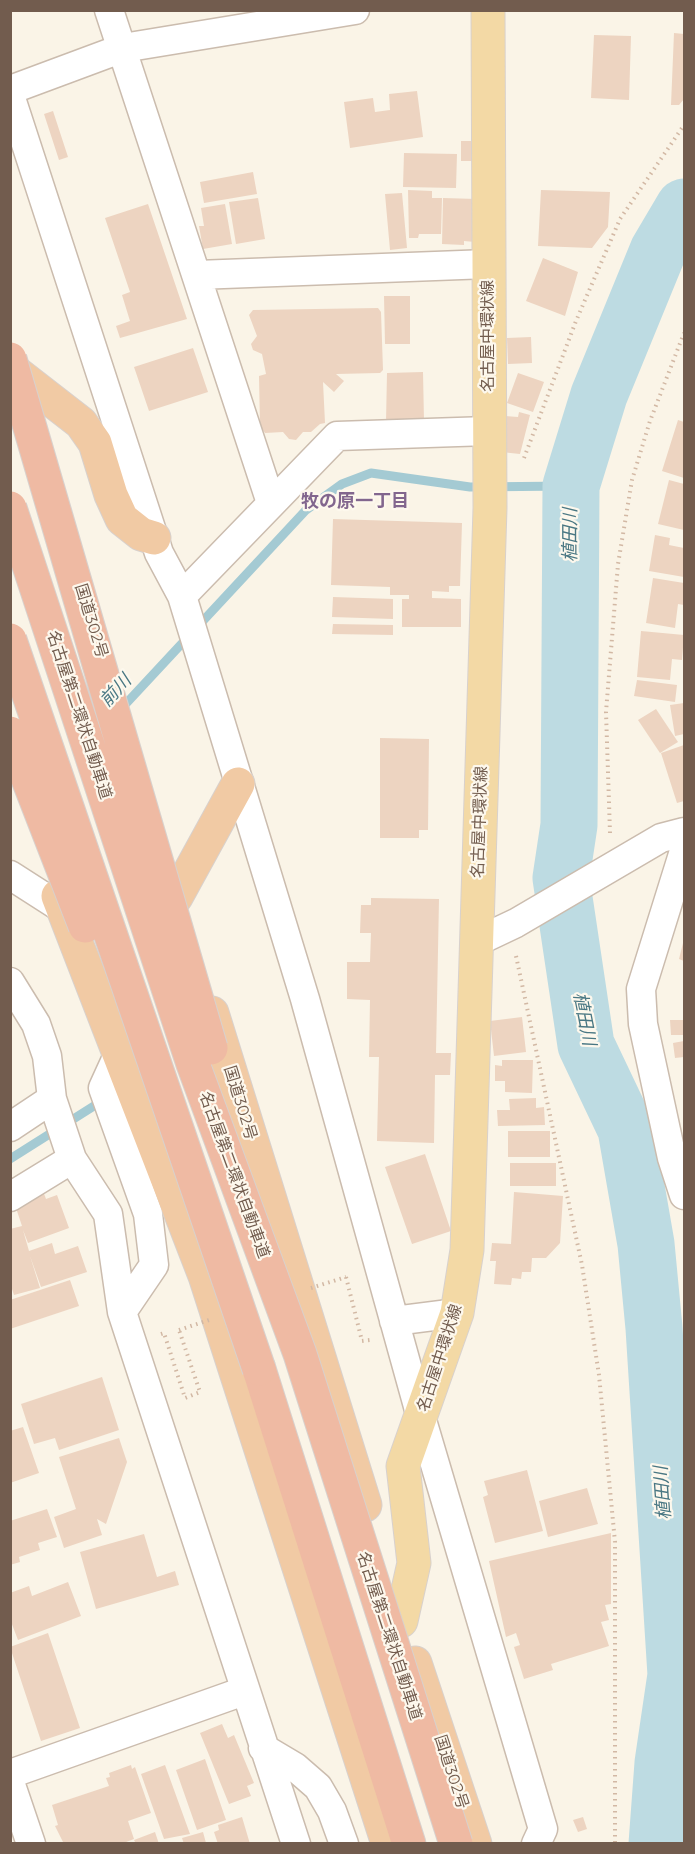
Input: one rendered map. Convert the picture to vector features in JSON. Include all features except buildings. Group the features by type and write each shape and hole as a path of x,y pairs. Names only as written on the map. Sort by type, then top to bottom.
{"highway":[{"path":"12,363 81,423 95,443 111,495 122,519 141,534 154,538"},
{"path":"12,363 300,1354"},
{"name":"国道302号","path":"12,363 401,1621 475,1844"},
{"name":"名古屋第二環状自動車道","path":"10,508 193,1064 300,1354 456,1844"},
{"path":"10,640 259,1369 409,1844"},
{"path":"10,733 259,1369"},
{"path":"10,773 119,1055 159,1201 205,1275 388,1844"},
{"path":"176,897 238,784"}],"main road":[{"name":"名古屋中環状線","path":"401,1621 414,1563 403,1466 457,1313 467,1250 490,508 488,10"}],"street":[{"path":"109,10 271,503"},
{"path":"355,10 123,48 10,92 159,553 182,596 305,999 421,1417 543,1829 536,1844"},
{"path":"197,275 488,264"},
{"path":"182,596 337,436 488,446"},
{"path":"476,942 513,925 610,870 677,841 679,895 640,989 643,1024 672,1158 684,1195"},
{"path":"10,875 63,909"},
{"path":"10,982 36,1024 47,1056 55,1107 70,1154 108,1214 122,1312 244,1691 296,1844"},
{"path":"119,1055 103,1088 159,1201 154,1265 122,1312"},
{"path":"10,1126 55,1107"},
{"path":"10,1197 70,1154"},
{"path":"394,1321 457,1313"},
{"path":"10,1774 244,1691"},
{"path":"263,1748 295,1767 318,1787 332,1811 344,1844"},
{"path":"10,1782 31,1844"}],"path":[{"path":"488,446 521,467 576,321 620,219 684,125"},
{"path":"610,870 606,712 618,564 635,470 650,421 684,333"},
{"path":"513,925 582,1265 599,1375 615,1542 615,1844"},
{"path":"164,1333 185,1398 200,1392 179,1330"}],"waterway":[{"name":"植田川","path":"657,1844 663,1763 676,1675 654,1328 646,1244 626,1129 586,1045 561,878 569,825 571,486 599,395 658,251 684,207"},
{"name":"前川","path":"121,709 306,510 342,484 371,473 470,487 571,486"},
{"name":"前川","path":"10,1159 105,1099"}],"district":[{"name":"牧の原一丁目","path":"355,502"}]}
